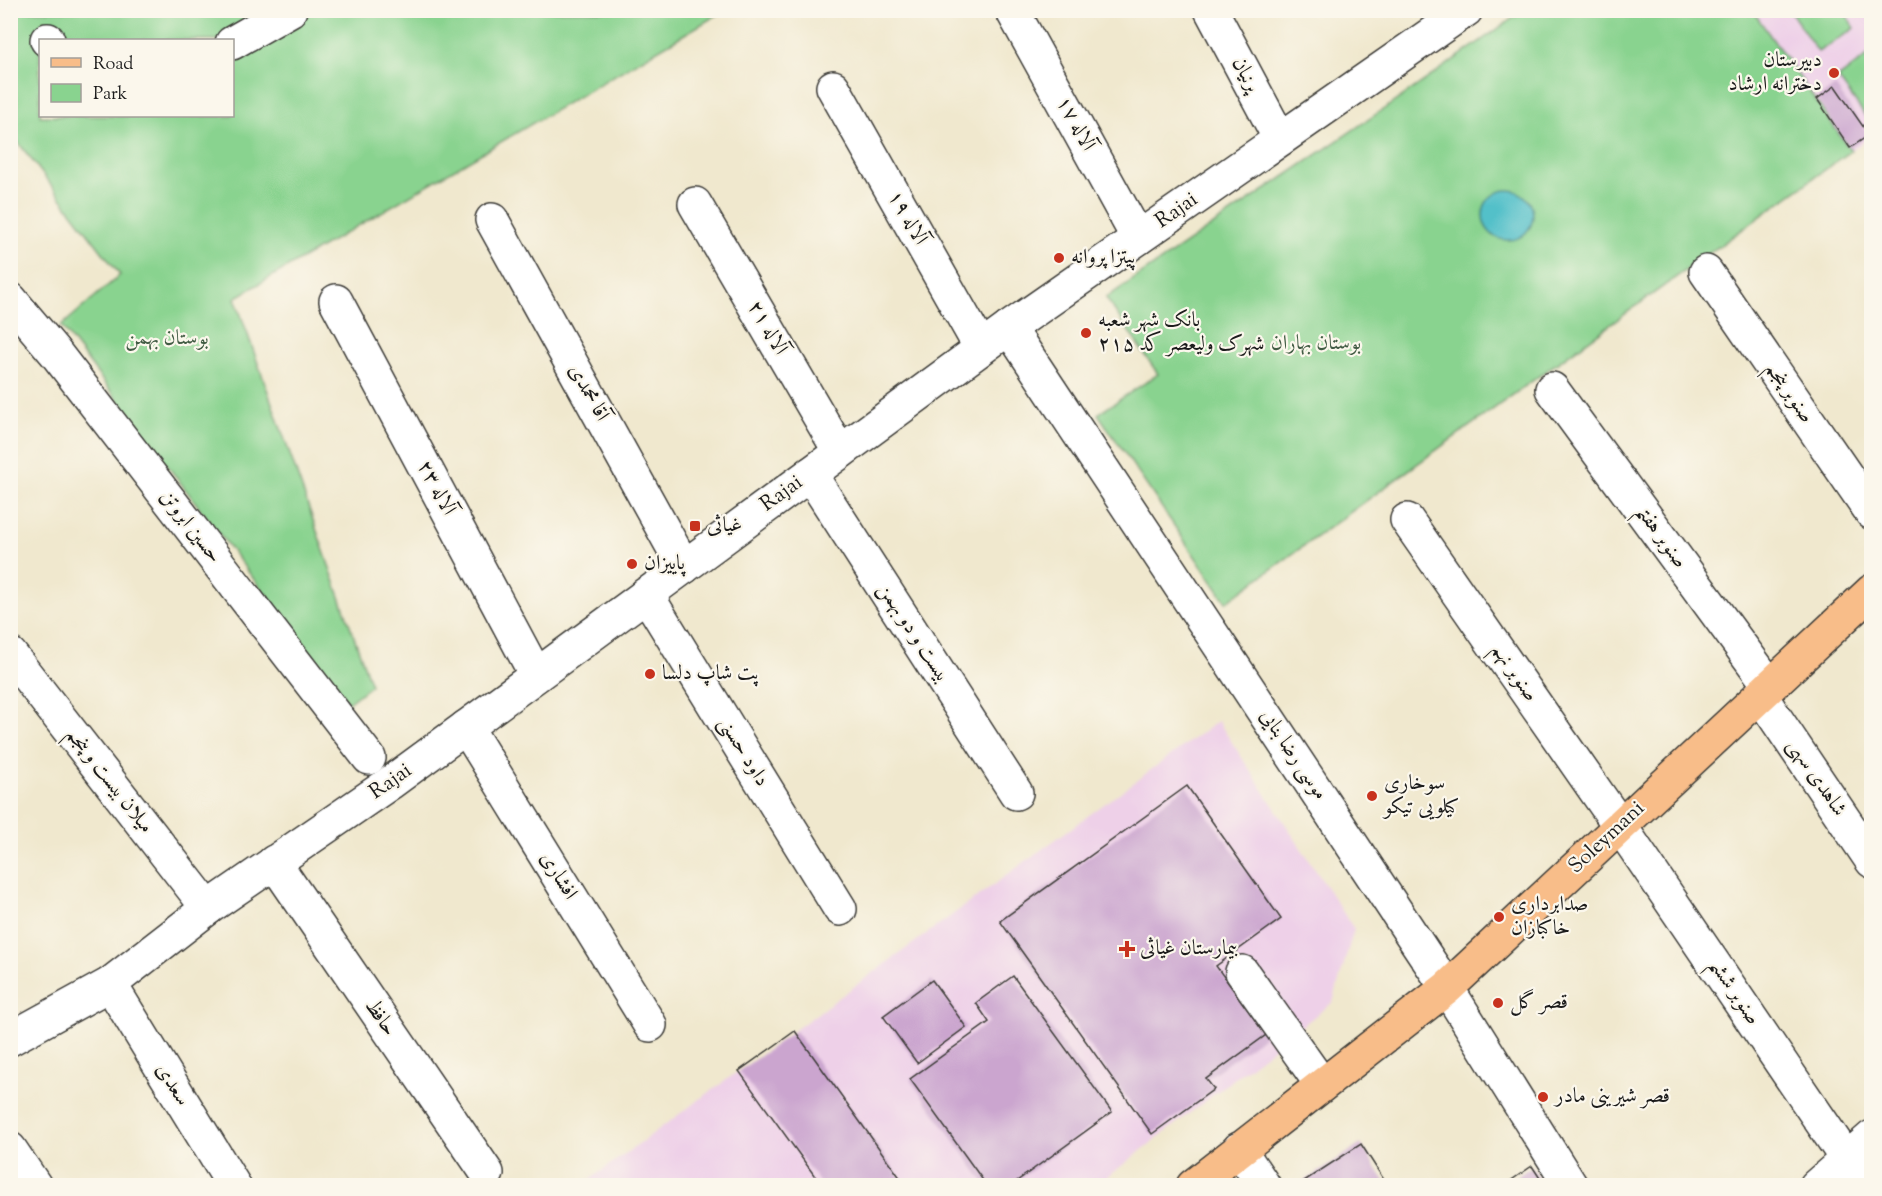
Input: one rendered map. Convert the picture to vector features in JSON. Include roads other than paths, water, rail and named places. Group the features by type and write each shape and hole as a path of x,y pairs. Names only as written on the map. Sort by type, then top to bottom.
{"main road":[{"name":"Soleymani","path":"1193,1185 1447,988 1872,591"}],"street":[{"path":"234,42 290,10"},
{"name":"آلاله ۱۷","path":"1012,10 1138,238"},
{"name":"پرنیان","path":"1210,10 1280,139"},
{"name":"Rajai","path":"10,1039 110,984 208,908 390,783 981,348 1280,139 1434,20 1466,10"},
{"name":"آلاله ۱۹","path":"833,87 981,348"},
{"name":"آلاله ۲۱","path":"695,204 840,452"},
{"name":"آقا محمدی","path":"492,220 684,567"},
{"name":"صنوبر پنجم","path":"1706,272 1872,513"},
{"name":"حسین ابروتن","path":"10,298 54,351 369,758"},
{"name":"آلاله ۲۳","path":"336,302 536,675"},
{"name":"موسی رضا بنایی","path":"1009,328 1447,988 1571,1185"},
{"name":"صنوبر هفتم","path":"1552,389 1765,690"},
{"name":"بیست و دو بهمن","path":"810,474 1016,793"},
{"name":"صنوبر نهم","path":"1407,520 1620,826"},
{"name":"داود حسنی","path":"646,594 840,909"},
{"name":"میلان بیست و پنجم","path":"10,654 208,908"},
{"name":"شاهدی سهی","path":"1765,690 1872,861"},
{"name":"افشاری","path":"466,727 650,1025"},
{"name":"صنوبر ششم","path":"1620,826 1866,1185"},
{"name":"حافظ","path":"274,862 487,1173"},
{"path":"1242,972 1322,1085"},
{"name":"سعدی","path":"110,984 234,1185"},
{"path":"1816,1185 1872,1137"},
{"path":"10,1149 34,1185"},
{"path":"1239,1149 1264,1185"}],"water":[{"path":"1503,190 1513,190 1526,197 1533,210 1533,220 1526,233 1513,240 1503,240 1494,236 1487,229 1483,220 1483,210 1487,201 1494,194"}],"place":[{"name":"دبیرستان دخترانه ارشاد","path":"1834,73"},
{"name":"پیتزا پروانه","path":"1059,258"},
{"name":"بانک شهر شعبه شهرک ولیعصر کد ۲۱۵","path":"1086,333"},
{"name":"غیاثی","path":"695,526"},
{"name":"پاییزان","path":"632,564"},
{"name":"پت شاپ دلسا","path":"650,674"},
{"name":"سوخاری کیلویی تیکو","path":"1372,796"},
{"name":"صدابرداری خاکبازان","path":"1499,917"},
{"name":"بیمارستان غیاثی","path":"1127,949"},
{"name":"قصر گل","path":"1498,1003"},
{"name":"قصر شیرینی مادر","path":"1543,1097"}],"park label":[{"name":"بوستان بهمن","path":"167,339"},
{"name":"بوستان بهاران","path":"1316,344"}]}
